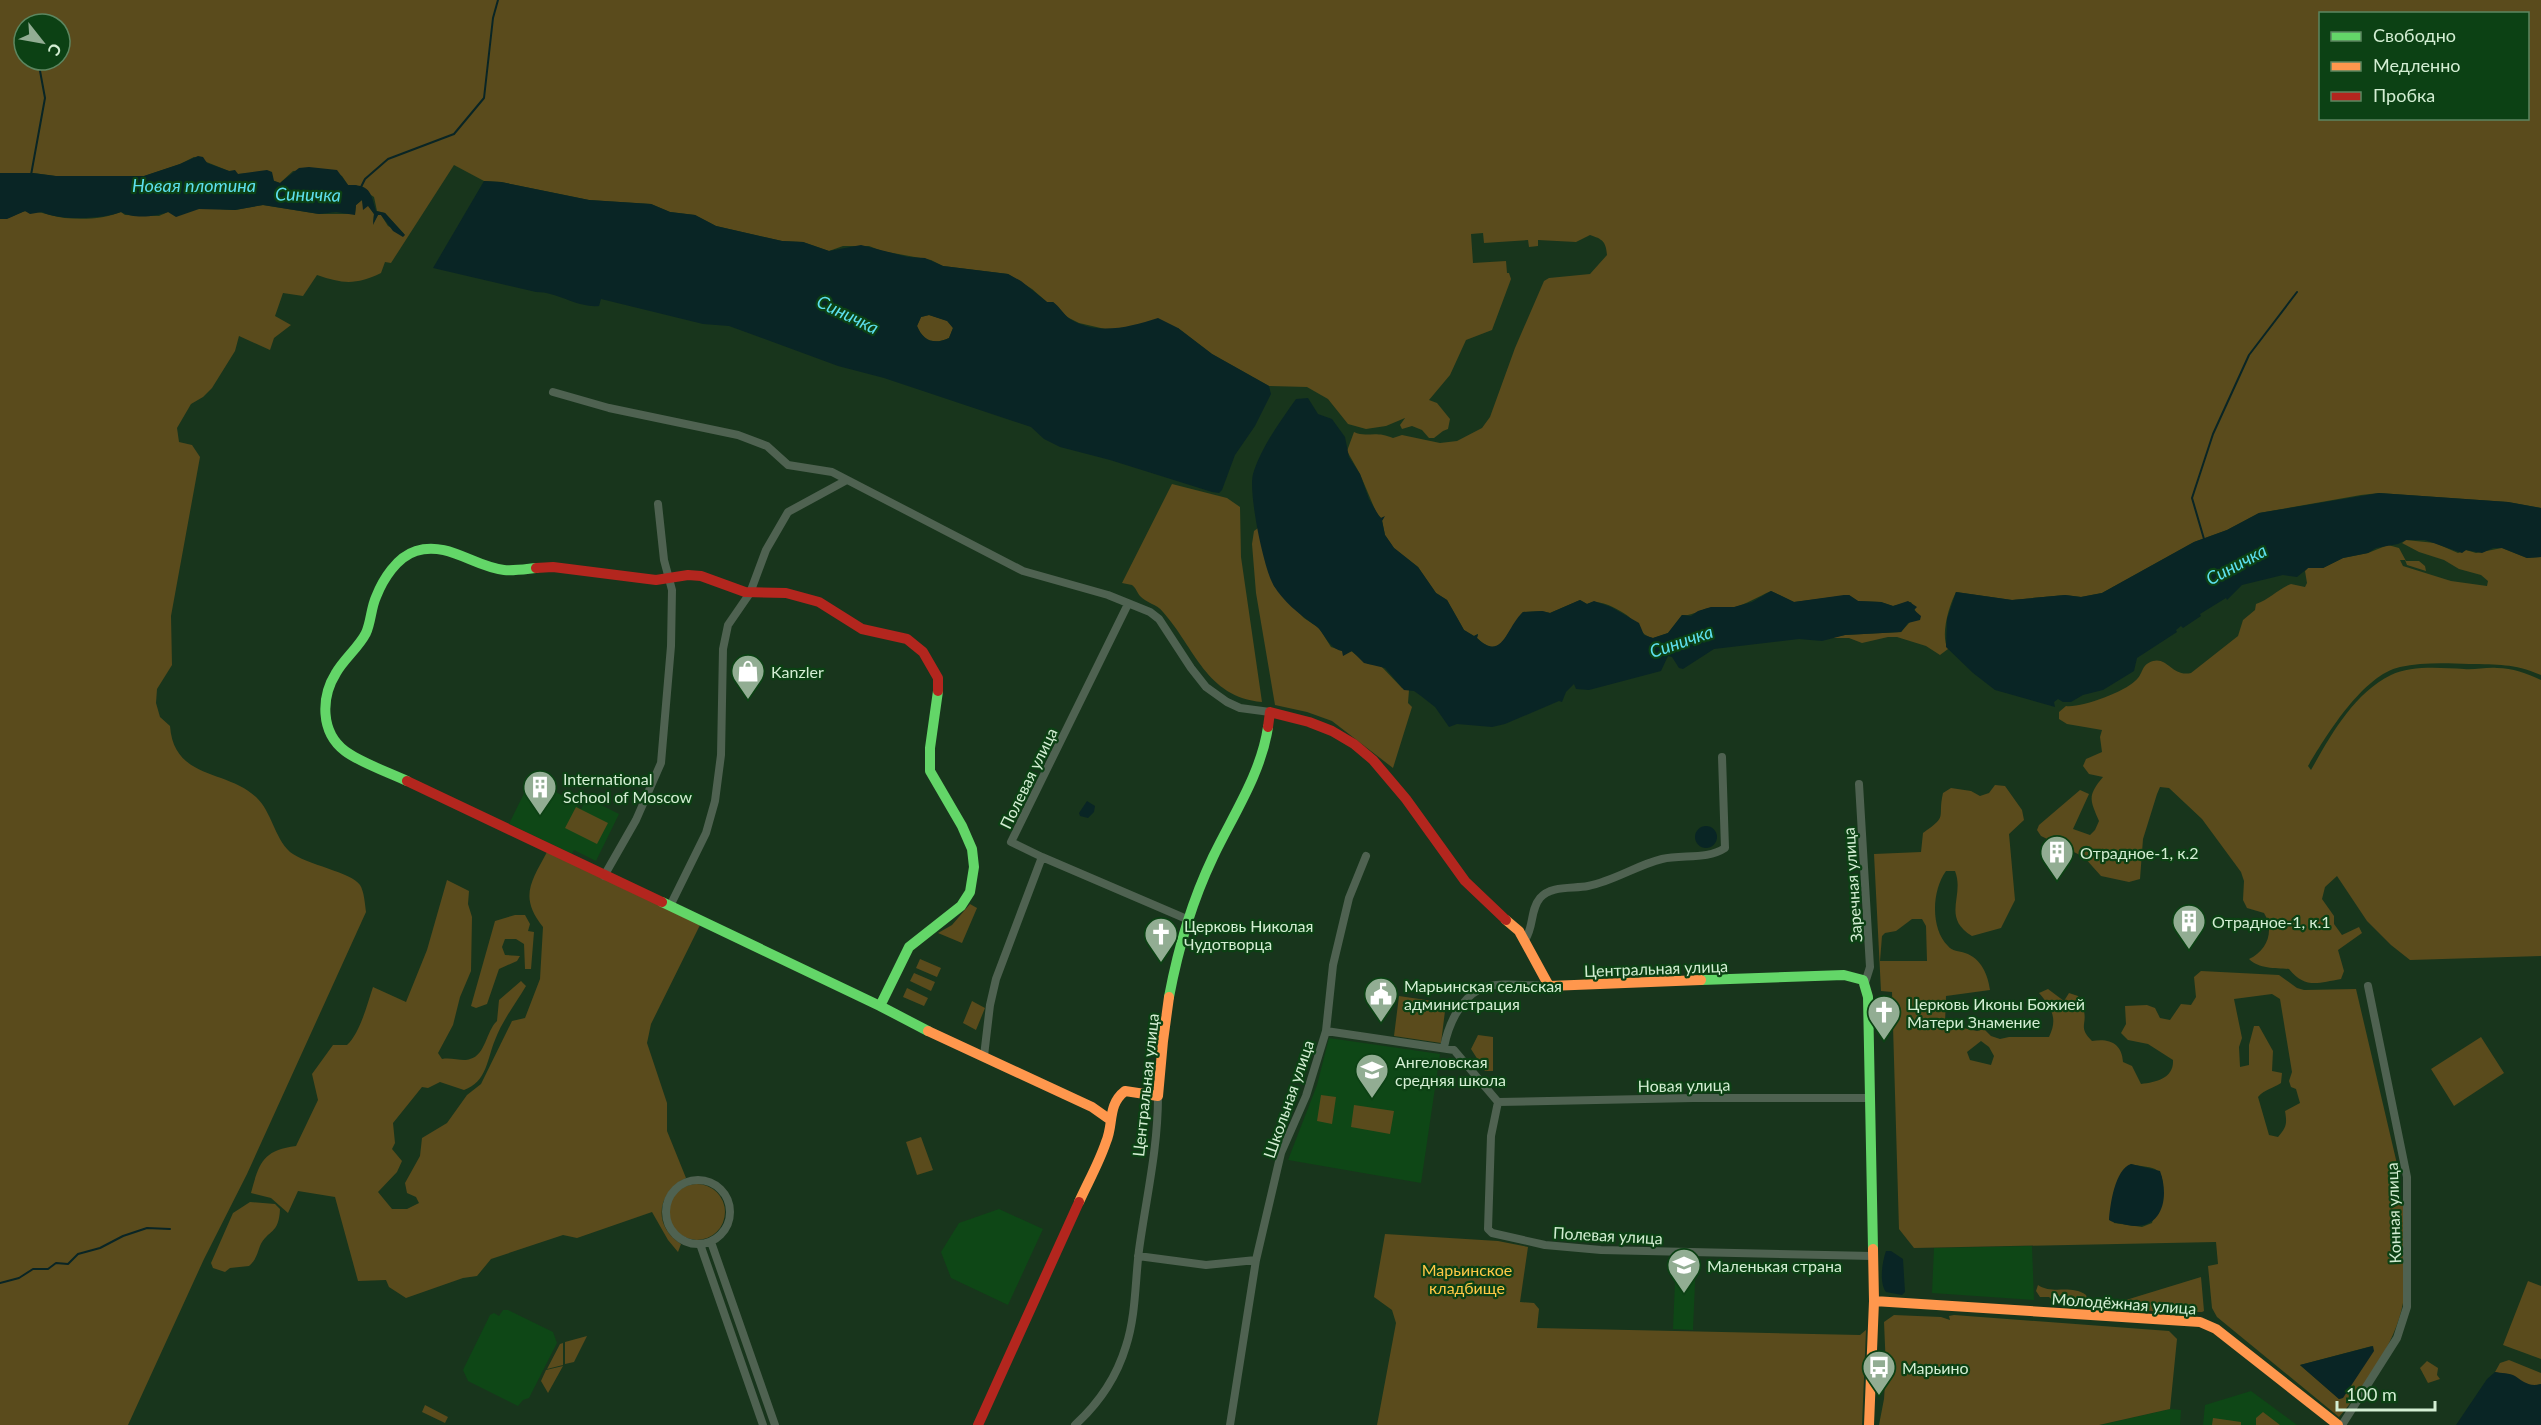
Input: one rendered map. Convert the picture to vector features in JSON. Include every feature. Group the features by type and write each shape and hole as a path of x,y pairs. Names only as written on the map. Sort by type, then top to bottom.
{"street":[{"path":"554,392 609,408 738,435 767,446 788,465 832,472 845,481 921,517 1023,571 1108,595 1150,612 1160,619 1191,668 1216,695 1240,708 1300,719 1333,732 1367,757 1404,796 1467,883 1519,931 1536,967 1549,986"},
{"path":"670,906 709,824 721,755 723,649 732,617 750,592 766,550 788,512 845,481"},
{"path":"604,876 636,820 660,770 671,646 672,590 664,560 658,504"},
{"path":"880,1006 909,947 961,906 970,892 974,867 972,849 962,826 930,771 930,748 938,703 938,678 923,652 907,639 862,629 819,602 786,593 750,592 699,576 647,579 553,567 503,570 441,549 411,552 399,560 379,590 366,633 336,672 325,697 328,726 341,748 351,755 880,1006 931,1033 1092,1107 1109,1119"},
{"name":"Полевая улица","path":"1042,856 1011,842 1128,604"},
{"name":"Центральная улица","path":"1075,1425 1105,1391 1126,1346 1132,1317 1138,1256 1156,1135 1160,1058 1188,920 1205,876 1262,758 1270,712"},
{"path":"1525,940 1529,934 1536,904 1551,890 1590,885 1661,859 1708,854 1725,848 1722,756"},
{"name":"Заречная улица","path":"1859,784 1870,967 1865,983"},
{"path":"984,1056 990,1005 996,980 1042,856 1188,920"},
{"name":"Школьная улица","path":"1230,1425 1256,1260 1281,1153 1306,1096 1326,1031 1333,965 1349,898 1366,856"},
{"name":"Центральная улица","path":"1444,1047 1453,1019 1468,998 1479,989 1498,986 1594,986 1844,975 1859,978 1865,983"},
{"path":"1865,983 1868,997 1874,1301 1869,1425"},
{"name":"Конная улица","path":"2340,1425 2397,1338 2407,1307 2406,1166 2368,986"},
{"path":"1326,1031 1454,1050 1498,1102"},
{"path":"978,1425 1107,1141 1110,1133 1109,1119 1121,1093 1125,1091 1158,1096"},
{"name":"Новая улица","path":"1498,1102 1693,1098 1870,1098"},
{"name":"Полевая улица","path":"1498,1102 1491,1136 1488,1228 1497,1235 1565,1248 1873,1256"},
{"path":"691,1181 712,1184 726,1198 729,1218 726,1228 711,1242 686,1243 677,1238 666,1220 668,1200 681,1184 691,1181"},
{"path":"711,1242 775,1425"},
{"path":"700,1244 763,1425"},
{"path":"1138,1256 1206,1265 1256,1260"},
{"name":"Молодёжная улица","path":"1874,1301 2207,1324 2340,1425"}],"shaded area":[{"path":"531,779 571,800 581,809 587,798 619,814 596,861 574,850 572,854 509,824"},
{"name":"Ангеловская средняя школа","path":"1329,1038 1440,1054 1421,1183 1288,1160 1317,1085"},
{"path":"999,1209 1043,1229 1008,1305 951,1278 941,1252 959,1223"},
{"path":"2032,1246 2034,1300 1932,1293 1934,1248"},
{"name":"Маленькая страна","path":"1676,1258 1696,1259 1693,1330 1673,1329"},
{"path":"503,1310 508,1310 553,1332 557,1343 529,1398 523,1400 518,1406 468,1381 463,1370 490,1315 494,1313 499,1316"},
{"path":"2251,1391 2297,1425 2203,1425 2205,1405"},
{"path":"2170,1409 2181,1410 2180,1425 2100,1425"}],"green space":[{"path":"0,0 2541,0 2541,508 2508,502 2379,493 2259,513 2227,530 2194,542 2102,593 2081,597 2065,595 2012,600 1956,592 1948,612 1945,629 1948,649 1940,655 1926,646 1897,637 1862,643 1849,638 1830,638 1901,632 1917,614 1911,602 1893,606 1881,602 1858,601 1849,595 1794,602 1771,591 1732,608 1709,608 1682,615 1668,633 1653,638 1645,635 1628,616 1614,608 1603,603 1587,604 1580,600 1550,613 1523,612 1501,644 1491,647 1477,638 1478,634 1474,636 1464,630 1447,600 1436,593 1418,567 1394,548 1385,535 1382,520 1384,517 1381,518 1376,512 1360,474 1347,451 1354,432 1393,438 1402,435 1440,443 1457,441 1482,428 1490,417 1515,348 1544,281 1549,278 1590,274 1607,255 1603,241 1598,238 1590,235 1576,242 1538,240 1538,246 1529,247 1528,240 1484,243 1483,233 1471,234 1473,263 1506,261 1507,273 1511,279 1492,330 1466,340 1450,375 1429,400 1437,403 1450,419 1448,429 1434,438 1429,438 1422,430 1412,426 1402,429 1400,425 1405,418 1386,426 1366,429 1348,424 1328,399 1307,387 1269,386 1212,354 1178,328 1105,329 1079,323 1067,317 1053,302 1047,302 1032,289 1008,274 943,266 931,260 882,251 869,246 843,246 829,251 803,242 782,241 716,226 695,215 670,212 651,204 589,200 501,182 484,181 454,165 391,263 385,262 381,273 364,280 349,282 317,275 303,296 283,293 275,316 291,325 274,338 270,350 239,336 235,351 212,388 191,404 177,428 179,442 192,445 200,457 171,616 172,665 157,689 156,703 160,717 170,726 174,743 181,756 191,765 244,788 256,797 290,852 297,857 355,880 360,885 366,912 247,1174 204,1259 128,1425 0,1425 0,219 27,211 86,219 121,212 125,215 159,216 168,212 206,208 235,210 263,205 319,214 355,214 356,205 362,200 363,204 368,205 374,214 373,223 378,215 381,215 388,226 405,235 385,213 377,211 374,197 356,185 348,185 342,176 327,169 293,171 280,183 254,173 238,174 194,157 144,176 55,176 0,173"},
{"path":"929,315 948,321 953,328 949,338 934,341 922,335 917,326 921,317"},
{"path":"1172,484 1227,498 1240,507 1241,557 1262,702 1243,698 1227,691 1215,681 1161,609 1142,598 1132,585 1122,583"},
{"path":"1258,528 1274,586 1304,618 1319,628 1331,647 1343,651 1343,655 1351,651 1368,664 1380,665 1402,688 1409,690 1408,703 1412,707 1393,768 1332,721 1307,712 1275,705 1256,593 1252,544 1254,531"},
{"path":"2406,540 2435,543 2458,553 2466,550 2476,553 2502,548 2527,558 2541,557 2541,675 2505,665 2443,663 2408,665 2386,672 2359,694 2347,708 2308,766 2311,770 2344,716 2354,704 2377,683 2399,672 2427,668 2503,668 2519,671 2541,680 2541,956 2410,960 2367,921 2337,876 2325,887 2322,899 2334,916 2334,924 2342,935 2359,927 2362,933 2338,950 2344,971 2341,979 2319,983 2306,982 2289,969 2263,966 2249,959 2265,946 2267,940 2269,927 2264,913 2247,908 2243,900 2244,881 2241,872 2202,819 2169,788 2160,787 2157,794 2143,839 2140,879 2129,882 2101,876 2084,857 2041,836 2037,830 2039,825 2080,790 2089,794 2073,829 2090,835 2099,821 2092,803 2092,794 2103,777 2089,774 2083,766 2086,759 2102,752 2100,737 2102,730 2067,724 2059,719 2059,712 2066,706 2092,702 2122,690 2135,681 2144,667 2153,661 2163,662 2179,672 2191,673 2238,636 2243,620 2255,610 2256,604 2291,584 2305,587 2307,583 2305,571 2308,568 2323,568 2343,558 2368,553 2388,545 2399,548 2406,561 2419,561 2425,566 2426,571 2407,565 2405,560 2400,560 2403,566 2451,581 2487,586 2488,581 2481,575 2459,569 2444,560 2419,552 2402,543"},
{"path":"1995,785 2005,786 2022,810 2024,820 2009,834 2015,900 2001,928 1972,936 1963,929 1956,914 1958,889 1955,871 1946,871 1941,879 1935,909 1938,929 1950,948 1971,955 1979,963 1988,979 1990,990 1946,996 1945,1024 1977,1031 1984,1029 1991,1036 2000,1039 2049,1037 2053,1025 2052,1014 2039,993 2048,989 2064,1001 2069,993 2078,996 2082,1005 2085,1016 2084,1029 2088,1036 2092,1041 2104,1040 2114,1043 2120,1050 2123,1062 2132,1066 2141,1084 2153,1082 2168,1075 2173,1066 2173,1060 2148,1044 2128,1040 2121,1033 2126,1024 2125,1006 2147,1005 2155,1008 2160,1018 2170,1020 2181,1004 2191,1005 2196,997 2194,977 2201,971 2279,975 2297,988 2304,990 2356,989 2397,1164 2397,1193 2403,1206 2405,1284 2401,1310 2389,1343 2360,1391 2339,1417 2217,1317 2212,1308 2208,1266 2218,1264 2216,1242 1914,1248 1899,1229 1892,992 1881,991 1874,854 1921,852 1923,833 1939,819 1943,793 1951,788 1971,791 1980,796 1989,793","holes":["1912,919 1922,919 1926,926 1927,961 1880,961 1882,936 1885,933 1896,931","2272,994 2280,999 2292,1072 2289,1081 2291,1087 2296,1089 2300,1103 2285,1111 2286,1125 2278,1137 2269,1135 2258,1097 2281,1083 2282,1073 2272,1071 2273,1051 2259,1026 2254,1026 2249,1045 2249,1065 2240,1067 2239,1047 2242,1038 2234,999","1981,1041 1989,1047 1994,1056 1991,1065 1970,1060 1967,1052","2131,1164 2155,1169 2160,1174 2163,1187 2152,1223 2142,1227 2114,1223 2113,1198 2120,1177","2372,1346 2342,1398 2339,1399 2300,1365"]},
{"path":"576,807 608,823 597,844 565,828"},
{"path":"547,852 700,925 651,1024 647,1043 667,1103 667,1131 686,1178 669,1192 662,1210 665,1228 681,1244 678,1252 668,1240 652,1212 577,1238 563,1235 491,1259 477,1276 463,1278 406,1298 389,1287 386,1280 358,1281 335,1197 298,1191 288,1213 271,1198 251,1193 260,1166 269,1155 276,1151 296,1146 318,1100 312,1074 333,1045 347,1045 352,1040 363,1018 373,987 406,1002 427,950 447,880 469,891 468,904 472,917 471,971 460,997 453,1025 438,1053 442,1059 467,1060 475,1057 483,1048 497,1021 499,1000 521,981 526,986 501,1026 482,1076 464,1090 440,1082 428,1088 422,1087 393,1123 395,1143 392,1149 402,1161 397,1172 378,1192 392,1209 407,1209 419,1203 416,1197 407,1193 405,1183 420,1156 422,1138 447,1123 467,1095 481,1084 512,1021 525,1018 540,979 543,927 531,907 530,890 536,872"},
{"path":"970,904 977,908 962,943 938,933 952,925"},
{"path":"515,915 525,915 530,924 528,931 534,932 531,969 525,969 524,944 516,939 505,939 502,947 505,955 520,956 517,961 499,969 487,1004 476,1008 471,1006 495,921"},
{"path":"920,959 941,968 937,977 916,968"},
{"path":"914,973 935,982 931,991 910,981"},
{"path":"907,988 928,998 924,1006 903,997"},
{"path":"1399,996 1446,1003 1441,1043 1394,1036"},
{"path":"972,1001 985,1008 976,1030 963,1023"},
{"path":"1478,1035 1493,1037 1493,1071 1485,1071 1471,1049"},
{"path":"2481,1037 2504,1073 2454,1106 2431,1069"},
{"path":"1321,1095 1336,1097 1332,1124 1317,1121"},
{"path":"1354,1105 1394,1111 1390,1134 1351,1127"},
{"path":"921,1137 933,1170 917,1175 906,1142"},
{"path":"697,1184 708,1186 717,1192 723,1201 725,1212 723,1223 717,1232 708,1238 697,1240 686,1238 677,1232 671,1223 669,1212 671,1201 677,1192 686,1186"},
{"path":"250,1202 275,1204 280,1209 278,1223 263,1241 255,1259 249,1266 230,1268 225,1272 213,1268 211,1263 233,1213"},
{"name":"Марьинское кладбище","path":"1385,1234 1498,1241 1528,1247 1520,1302 1534,1303 1539,1309 1537,1328 1860,1335 1866,1330 1862,1425 1377,1425 1396,1323 1392,1310 1374,1297"},
{"path":"2201,1277 2204,1311 2202,1312 2164,1312 2103,1307"},
{"path":"2528,1281 2541,1286 2541,1359 2503,1345"},
{"path":"2038,1285 2050,1289 2080,1292 2086,1295 2089,1305 2057,1304 2049,1297 2040,1297 2036,1291"},
{"path":"1894,1315 1941,1317 1950,1320 1949,1316 1954,1315 2169,1331 2177,1339 2170,1409 2099,1425 1879,1425 1886,1369 1884,1322"},
{"path":"587,1336 574,1362 565,1364 565,1342"},
{"path":"563,1343 563,1365 547,1369 560,1344"},
{"path":"2509,1360 2541,1373 2541,1384 2533,1386 2495,1372 2500,1363"},
{"path":"2427,1361 2438,1368 2437,1375 2440,1379 2428,1383 2420,1368"},
{"path":"563,1366 548,1393 541,1381 546,1370"},
{"path":"425,1405 448,1417 445,1423 422,1412"},
{"path":"2263,1412 2280,1425 2256,1425 2256,1418"},
{"path":"2213,1418 2241,1422 2241,1425 2212,1425"}],"water":[{"name":"Новая плотина","path":"198,156 203,157 207,163 229,171 235,170 238,174 267,170 272,172 274,181 280,183 299,168 337,170 348,185 366,188 376,211 385,213 405,235 403,237 393,231 381,215 378,215 373,225 374,214 368,206 363,210 362,200 356,205 355,215 336,212 319,214 263,205 235,210 199,209 176,217 168,212 132,216 121,212 104,216 70,218 42,212 30,214 25,211 7,219 0,219 0,173 56,176 144,176"},
{"name":"Синичка","path":"484,181 501,182 589,200 651,204 670,212 695,215 716,226 782,241 803,242 829,251 861,245 908,257 925,258 943,266 1008,274 1021,281 1047,302 1053,302 1070,319 1091,327 1103,329 1125,327 1158,318 1178,328 1212,354 1269,386 1271,394 1255,426 1235,455 1222,490 1219,493 1212,492 1060,447 1044,439 1031,427 884,378 838,366 729,326 703,324 601,299 599,306 583,305 552,294 433,268","holes":["929,315 947,321 953,328 949,338 939,341 926,338 917,326 921,317"]},
{"name":"Синичка","path":"1308,398 1318,414 1332,419 1345,437 1349,457 1360,474 1369,499 1379,516 1381,518 1385,516 1382,521 1385,535 1394,548 1418,567 1436,593 1447,600 1464,630 1474,636 1478,634 1477,638 1486,645 1493,647 1498,645 1523,612 1550,613 1580,600 1587,604 1594,601 1611,607 1639,623 1644,635 1653,638 1668,633 1682,615 1691,616 1711,607 1734,607 1752,602 1771,591 1794,602 1844,595 1849,595 1858,601 1881,602 1893,606 1908,601 1917,607 1914,610 1921,616 1920,620 1908,623 1901,632 1845,635 1822,641 1799,639 1714,649 1683,669 1679,668 1672,657 1668,656 1661,671 1589,690 1576,689 1574,684 1566,692 1562,702 1559,701 1505,724 1492,727 1457,724 1449,727 1435,707 1414,691 1404,690 1385,668 1364,663 1352,651 1343,656 1342,651 1329,643 1317,627 1287,602 1278,592 1270,577 1255,514 1253,474 1269,438 1296,399"},
{"name":"Синичка","path":"2379,493 2508,502 2541,508 2541,557 2527,558 2502,548 2493,548 2482,553 2466,550 2462,553 2425,540 2406,540 2398,544 2376,548 2368,553 2343,558 2323,568 2308,568 2297,577 2283,575 2242,585 2227,600 2226,598 2200,614 2201,616 2183,628 2181,626 2176,630 2177,632 2137,658 2134,671 2103,690 2083,695 2071,702 2058,699 2054,702 2055,707 1995,690 1946,647 1947,619 1956,592 2012,600 2065,595 2081,597 2102,593 2194,542 2227,530 2259,513"},
{"path":"1087,801 1095,806 1094,812 1088,818 1080,816 1079,813"},
{"path":"1706,826 1714,829 1717,837 1714,845 1706,848 1698,845 1695,837 1698,829"},
{"path":"2131,1164 2160,1171 2163,1181 2163,1202 2160,1211 2148,1223 2139,1226 2109,1220 2117,1180"},
{"path":"1886,1251 1891,1251 1903,1259 1905,1292 1902,1295 1886,1292 1882,1283"},
{"path":"2373,1346 2374,1351 2343,1398 2339,1399 2300,1365"},
{"path":"2495,1372 2513,1375 2530,1384 2541,1384 2541,1425 2456,1425 2487,1379"}],"waterway":[{"path":"360,189 365,179 388,159 454,134 484,98 493,18 498,0"},
{"path":"31,175 45,98 40,72"},
{"path":"2204,539 2192,498 2213,434 2249,355 2297,292"},
{"path":"0,1283 19,1278 33,1269 48,1269 56,1263 68,1264 78,1254 100,1248 123,1236 147,1228 170,1229"}],"traffic: fast":[{"path":"407,781 345,751 331,734 326,714 331,682 366,633 374,601 387,576 397,563 409,554 428,549 450,552 504,570 536,568"},
{"path":"880,1006 909,947 961,906 970,892 974,867 972,849 962,826 930,771 930,748 938,691"},
{"path":"1169,997 1181,943 1192,908 1213,857 1253,778 1268,727"},
{"path":"662,902 928,1031"},
{"path":"1701,980 1844,975 1863,980 1868,997 1873,1249"}],"traffic: slow":[{"path":"1506,920 1519,931 1549,986 1701,980"},
{"path":"1079,1202 1103,1150 1113,1109 1119,1096 1125,1091 1158,1096 1169,997"},
{"path":"928,1031 1092,1107 1109,1119"},
{"path":"1869,1425 1874,1301 1873,1249"},
{"path":"1874,1301 2200,1322 2216,1329 2338,1425"}],"traffic: jam":[{"path":"536,568 553,567 656,580 688,575 701,576 745,592 786,593 819,602 862,629 907,639 923,652 938,678 938,691"},
{"path":"1268,727 1270,712 1309,722 1332,731 1354,744 1373,760 1406,799 1465,881 1506,920"},
{"path":"407,781 662,902"},
{"path":"978,1425 1079,1202"}],"place":[{"name":"Kanzler","path":"748,700"},
{"name":"International School of Moscow","path":"540,816"},
{"name":"Отрадное-1, к.2","path":"2057,881"},
{"name":"Отрадное-1, к.1","path":"2189,950"},
{"name":"Церковь Николая Чудотворца","path":"1161,963"},
{"name":"Марьинская сельская администрация","path":"1381,1023"},
{"name":"Церковь Иконы Божией Матери Знамение","path":"1884,1041"},
{"name":"Ангеловская средняя школа","path":"1372,1099"},
{"name":"Маленькая страна","path":"1684,1294"},
{"name":"Марьино","path":"1879,1396"}]}
